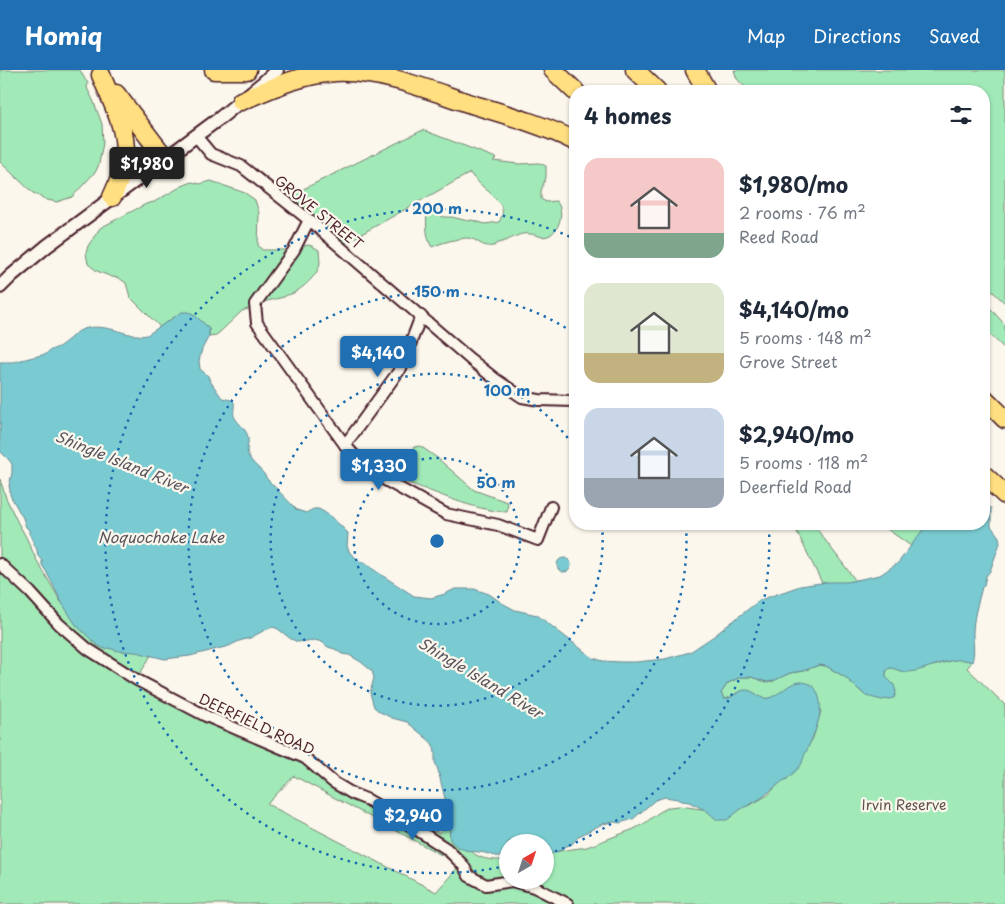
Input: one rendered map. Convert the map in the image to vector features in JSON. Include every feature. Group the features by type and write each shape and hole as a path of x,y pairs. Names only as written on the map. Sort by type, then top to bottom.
{"highway":[{"path":"214,70 247,70"},
{"path":"552,70 569,86"},
{"path":"635,70 651,85"},
{"path":"695,70 704,85"},
{"path":"241,101 305,76 337,72 368,73 412,84 542,127 569,138"},
{"path":"99,73 165,158"},
{"path":"99,73 120,121 125,147 123,170 112,197"},
{"path":"990,404 1005,419"},
{"path":"990,481 1005,495"}],"street":[{"path":"0,288 11,276 47,246 196,136 278,70"},
{"name":"GROVE STREET","path":"196,136 211,154 241,166 309,220 495,379 522,397 539,400 569,401"},
{"path":"309,220 294,250 255,304 257,323 353,454 376,475 446,514 498,525 538,540 551,507"},
{"path":"346,445 401,368 421,316"},
{"name":"DEERFIELD ROAD","path":"0,564 30,592 59,624 88,649 137,680 206,716 305,758 333,782 394,815 447,849 463,865 470,876 486,885 512,882 534,887 568,904"}],"green space":[{"path":"0,70 80,70 88,83 87,88 102,124 103,143 96,171 72,197 57,202 47,200 33,193 0,162"},
{"path":"734,70 1005,70 1005,303 990,288 990,85 743,85 737,79"},
{"path":"423,130 496,158 493,161 519,164 539,163 546,166 546,177 541,191 541,199 546,202 556,201 559,205 561,214 559,224 550,235 542,237 524,234 494,246 486,246 468,238 432,247 428,235 427,213 468,221 472,220 485,224 499,222 502,208 495,198 470,173 340,246 281,200"},
{"path":"211,181 245,193 255,200 259,213 258,245 262,250 286,250 308,245 319,250 320,261 317,271 301,289 284,297 263,302 242,311 220,332 209,336 209,329 182,313 160,327 130,297 126,283 119,278 97,271 88,264 86,253 88,246 100,228 182,186 192,182 200,184"},
{"path":"990,308 1005,325 1005,349 990,335"},
{"path":"420,446 436,457 474,490 507,502 507,512 468,505 405,482 402,473 404,464 414,447"},
{"name":"Irvin Reserve","path":"0,479 6,498 18,523 61,602 157,645 140,674 439,833 450,812 472,852 484,858 499,860 499,889 554,889 554,852 587,847 634,829 669,807 679,806 709,810 747,806 768,795 795,766 813,738 821,711 792,685 768,699 746,691 724,699 721,693 728,683 741,677 751,677 767,682 773,681 790,673 803,671 819,665 826,666 845,677 866,696 894,685 886,677 886,671 889,668 901,671 937,665 956,659 966,659 972,662 967,668 1005,705 1005,904 0,904","holes":["294,776 460,865 436,892 267,804"]},
{"path":"796,530 818,530 859,585 823,585"},
{"path":"888,530 923,530 925,556"}],"water":[{"name":"Noquochoke Lake","path":"182,312 193,314 207,326 209,336 202,349 199,361 200,369 208,376 222,398 234,402 234,416 247,435 247,452 249,457 297,510 306,513 316,509 321,510 348,533 347,546 350,553 361,562 414,596 431,598 455,589 474,589 489,594 515,610 537,615 593,658 603,661 636,662 665,659 690,652 760,600 800,586 828,582 847,582 880,575 898,563 922,530 990,530 991,508 991,526 999,537 1000,543 982,587 976,610 973,628 974,651 972,662 965,660 949,661 909,672 889,668 886,671 886,677 894,685 896,692 894,698 882,700 866,696 845,677 826,666 819,665 803,671 790,673 773,681 767,682 751,677 741,677 728,683 721,693 724,699 745,690 751,691 763,698 769,698 792,684 807,683 816,690 819,697 820,713 816,729 799,767 786,780 727,820 717,820 707,811 689,802 665,797 655,800 633,819 620,823 602,824 579,836 572,844 554,853 554,834 499,834 499,856 460,848 450,840 448,811 435,762 434,747 431,742 407,722 392,718 374,707 370,693 374,678 372,671 361,662 328,647 322,642 315,640 298,642 273,627 229,646 190,656 165,659 136,652 105,649 97,645 76,625 62,603 42,565 29,530 10,495 9,486 12,464 0,451 0,362 13,362 46,354 79,331 89,328 106,328 140,336 147,335"},
{"path":"561,558 567,558 571,565 567,572 561,572 557,568 557,562"}],"water label":[{"name":"Shingle Island River","path":"122,461"},
{"name":"Shingle Island River","path":"481,677"}]}
